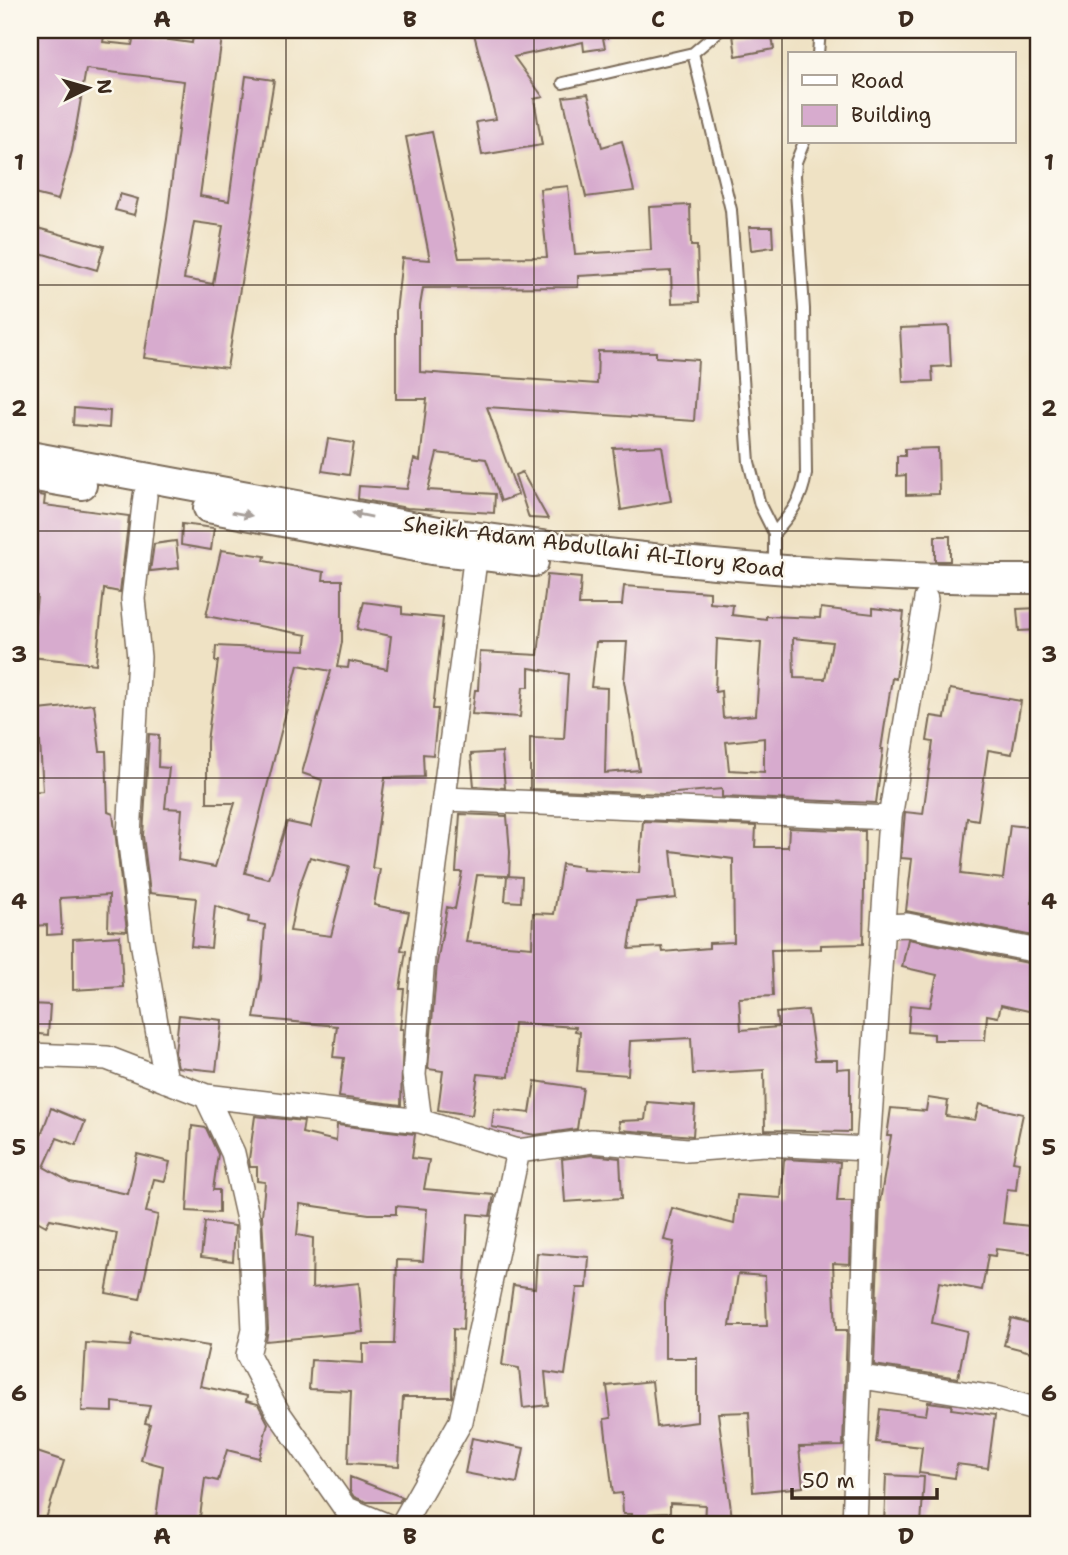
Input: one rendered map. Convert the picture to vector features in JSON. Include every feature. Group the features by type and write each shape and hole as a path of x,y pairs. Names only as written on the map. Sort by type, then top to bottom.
{"street":[{"name":"Sheikh Adam Abdullahi Al-Ilory Road","path":"30,456 477,546 774,571 931,579 1038,579"},
{"name":"Sheikh Adam Abdullahi Al-Ilory Road","path":"30,476 477,546 773,587 926,599 1038,597"},
{"path":"145,496 134,599 139,657 129,836 142,941 166,1081"},
{"path":"420,1121 414,1075 417,1019 446,799 468,593 477,546"},
{"path":"854,1525 862,1377 868,1150 890,818 926,599"},
{"path":"446,799 890,818"},
{"path":"884,926 907,925 1038,951"},
{"path":"30,1055 107,1058 206,1096 420,1121 518,1151 592,1141 687,1150 765,1144 868,1150"},
{"path":"206,1096 233,1153 249,1224 254,1330 248,1355 278,1412 345,1508 386,1525"},
{"path":"402,1525 461,1422 518,1151"},
{"path":"862,1377 996,1398 1038,1410"}],"lane":[{"path":"563,83 693,53 720,30"},
{"path":"818,52 820,30"},
{"path":"693,53 731,210 749,462 760,505 774,533 774,571"},
{"path":"774,533 792,514 803,494 806,474 804,309 795,176 796,162 803,144"}],"building":[{"path":"30,30 105,30 103,42 132,45 134,35 192,43 194,30 223,30 200,196 229,201 246,76 274,80 227,368 144,358 167,219 184,81 86,69 72,151 58,200 30,193 30,175 39,138 30,137","holes":["194,222 223,226 213,284 184,279"]},
{"path":"473,30 606,30 607,38 603,38 605,48 584,51 583,42 514,57 543,97 534,99 542,145 482,155 476,122 496,119"},
{"path":"771,30 774,49 736,56 733,35"},
{"path":"588,94 602,147 622,141 634,191 586,197 563,97"},
{"path":"432,132 459,258 547,257 540,189 568,186 575,254 651,250 649,207 690,205 691,246 697,246 699,302 672,303 671,271 578,276 578,287 423,288 420,306 420,372 597,384 598,351 656,352 656,357 698,360 694,421 487,407 518,495 501,501 486,459 437,453 428,490 495,494 494,513 407,508 358,499 359,486 407,489 414,459 420,461 427,399 396,399 396,312 402,258 430,260 406,137"},
{"path":"120,194 138,199 134,215 115,210"},
{"path":"30,226 104,246 97,270 30,250"},
{"path":"749,227 772,227 773,247 751,250"},
{"path":"949,326 951,366 932,367 933,381 903,382 900,328"},
{"path":"74,408 110,411 109,428 73,425"},
{"path":"328,439 354,443 349,475 322,471"},
{"path":"662,446 671,501 621,510 613,448"},
{"path":"938,448 939,494 906,495 906,475 897,476 897,456 905,456 905,449"},
{"path":"522,472 548,519 529,518 515,475"},
{"path":"30,493 45,496 44,505 129,516 120,592 104,589 96,664 31,657 37,596 30,596"},
{"path":"182,524 214,528 211,550 181,545"},
{"path":"935,536 950,536 950,561 935,561"},
{"path":"176,541 179,568 150,571 154,544"},
{"path":"221,550 265,556 264,561 324,572 323,580 342,580 342,642 337,667 348,668 349,661 387,669 391,636 357,629 364,602 402,607 402,614 443,618 433,709 438,709 433,755 423,754 424,777 385,778 372,868 380,869 374,905 409,912 401,950 406,951 400,989 404,989 400,1029 403,1029 401,1105 339,1097 344,1058 333,1057 337,1026 254,1018 261,979 265,925 248,922 249,917 215,906 211,948 191,946 196,898 150,893 143,836 149,734 159,735 158,767 169,768 165,808 182,809 178,860 215,867 235,803 207,803 207,741 218,661 215,661 216,646 305,650 307,635 206,616","holes":["298,665 331,671 302,773 322,780 311,827 287,822 269,879 245,873","310,857 349,866 331,936 290,931 298,890"]},
{"path":"547,575 581,578 579,605 622,605 624,586 710,592 710,603 733,605 732,615 766,619 766,616 820,618 821,608 873,614 873,608 904,612 896,679 892,678 881,749 876,803 722,797 722,789 664,794 530,789 530,738 564,739 568,674 529,668 529,687 523,687 520,717 472,714 475,690 478,690 480,652 538,655","holes":["793,638 832,642 825,679 794,678","717,639 761,643 756,715 723,718 721,691 715,692","596,642 627,642 624,681 639,770 605,773 607,688 591,687","764,738 764,772 729,770 726,742"]},
{"path":"1038,608 1038,630 1019,631 1017,609"},
{"path":"950,689 1021,701 1012,754 988,750 978,820 967,818 961,874 1003,879 1010,825 1038,828 1032,903 1038,903 1038,937 906,911 912,859 901,858 905,812 923,814 933,742 927,741 931,716 945,718"},
{"path":"94,704 100,751 106,751 108,812 113,814 127,931 108,930 109,895 60,898 62,934 47,935 47,925 32,926 30,792 43,791 40,742 30,744 30,711"},
{"path":"502,752 505,788 474,786 471,754"},
{"path":"460,814 507,816 509,876 477,875 466,942 532,947 533,913 554,914 562,864 583,867 583,870 639,873 643,821 756,826 755,847 788,847 789,828 865,831 863,944 821,945 821,949 771,950 773,996 739,998 741,1030 778,1027 776,1013 808,1010 815,1060 837,1060 837,1069 850,1068 850,1132 765,1130 764,1070 693,1074 691,1038 630,1041 628,1075 577,1071 580,1032 575,1031 576,1027 514,1023 509,1077 478,1074 472,1115 438,1110 443,1071 428,1069 437,963 447,907 455,909 462,872 456,872","holes":["671,851 733,859 734,942 709,943 709,948 663,952 662,947 629,949 636,902 676,898"]},
{"path":"507,876 522,877 521,902 505,901"},
{"path":"120,936 123,987 73,990 73,939"},
{"path":"908,939 1038,965 1038,1013 1001,1005 998,1017 987,1015 985,1040 934,1040 934,1034 908,1032 910,1005 930,1007 937,975 902,967"},
{"path":"30,1004 50,1005 48,1035 30,1033"},
{"path":"179,1015 222,1020 216,1071 178,1067 175,1053"},
{"path":"535,1081 583,1088 577,1129 535,1135 492,1127 494,1109 530,1113"},
{"path":"928,1098 948,1101 946,1116 975,1120 979,1104 1023,1114 1013,1161 1019,1162 1016,1190 1007,1189 1003,1223 1038,1227 1038,1254 996,1249 995,1256 988,1255 982,1290 939,1282 932,1323 967,1331 958,1378 874,1365 880,1201 891,1136 887,1136 891,1108 926,1111"},
{"path":"647,1102 695,1106 693,1136 620,1130 619,1121 645,1120"},
{"path":"51,1108 85,1122 76,1145 57,1138 44,1167 70,1182 128,1194 137,1154 170,1162 165,1181 154,1179 146,1212 158,1215 140,1299 106,1293 117,1233 50,1219 46,1226 30,1217 30,1147 35,1135 40,1138"},
{"path":"255,1116 304,1121 302,1133 336,1141 337,1125 415,1134 412,1158 429,1160 424,1189 494,1195 490,1216 468,1214 463,1330 453,1329 452,1397 403,1397 399,1466 348,1463 351,1391 309,1389 311,1360 363,1363 363,1344 394,1344 397,1260 423,1261 427,1209 396,1206 396,1214 369,1214 300,1204 297,1235 313,1238 312,1288 359,1283 363,1332 266,1341 268,1329 262,1216 265,1182 257,1181 257,1167 250,1167 249,1159"},
{"path":"192,1126 206,1128 218,1154 213,1190 219,1190 219,1213 187,1211"},
{"path":"592,1155 620,1158 622,1198 565,1202 562,1159"},
{"path":"784,1159 840,1162 837,1201 852,1201 850,1264 833,1263 836,1330 847,1330 843,1446 799,1447 803,1487 753,1492 749,1412 718,1413 733,1525 704,1525 705,1505 670,1503 670,1513 649,1514 649,1525 632,1525 632,1514 623,1514 622,1493 613,1494 604,1419 611,1418 607,1386 652,1381 657,1427 697,1422 697,1358 665,1358 665,1302 674,1242 664,1240 672,1208 734,1224 737,1195 781,1198","holes":["738,1274 765,1276 767,1326 730,1326"]},
{"path":"205,1222 235,1226 233,1261 201,1257"},
{"path":"537,1253 589,1257 587,1288 577,1288 565,1375 545,1372 548,1405 523,1408 519,1368 502,1365 513,1285 535,1288"},
{"path":"1011,1318 1038,1325 1038,1354 1004,1345"},
{"path":"132,1334 209,1346 200,1386 247,1396 246,1401 258,1404 268,1423 259,1458 227,1450 218,1481 205,1478 199,1525 155,1525 163,1466 141,1460 150,1424 145,1423 150,1406 113,1402 113,1412 82,1411 86,1343 130,1346"},
{"path":"928,1402 952,1405 951,1409 995,1415 988,1468 957,1464 955,1478 919,1473 922,1447 876,1442 880,1409 926,1415"},
{"path":"472,1438 524,1448 517,1483 465,1473"},
{"path":"34,1451 64,1461 44,1525 30,1525 30,1465"},
{"path":"886,1475 924,1477 921,1525 884,1525"},
{"path":"350,1477 402,1497 399,1502 367,1502 354,1497 350,1491"}]}
